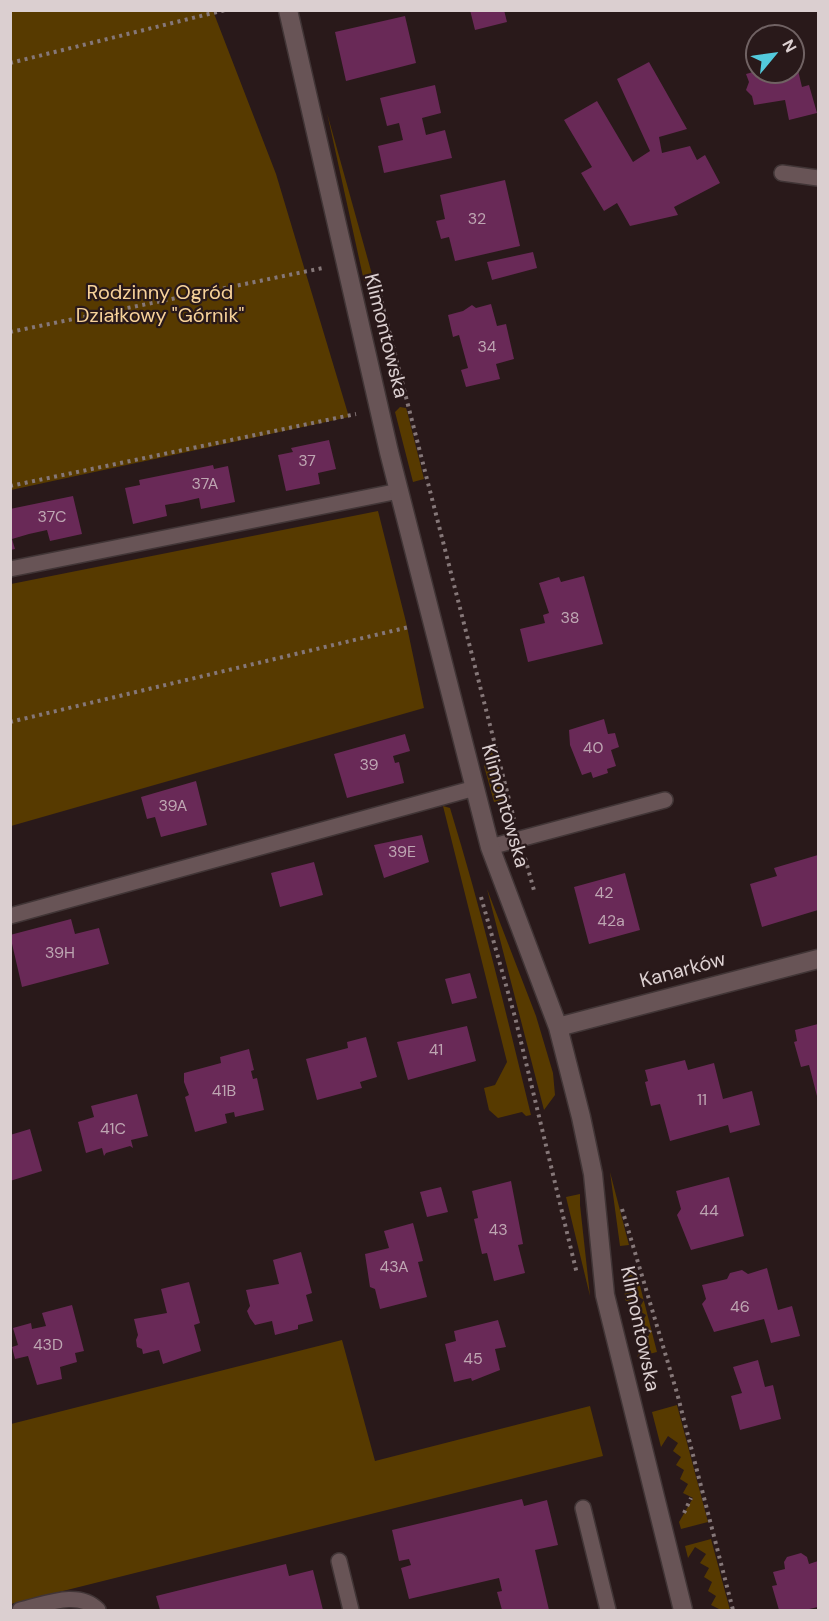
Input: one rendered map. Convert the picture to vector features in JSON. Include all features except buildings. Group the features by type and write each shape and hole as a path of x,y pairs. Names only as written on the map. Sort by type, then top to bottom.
{"street":[{"name":"Klimontowska","path":"288,10 344,263 399,491 490,847 558,1027 593,1174 605,1295 683,1611"},
{"name":"Kanarków","path":"558,1027 819,959"}],"lane":[{"path":"782,173 819,178"},
{"path":"10,568 399,491"},
{"path":"10,916 475,788"},
{"path":"490,847 665,800"},
{"path":"583,1508 608,1611"},
{"path":"339,1561 351,1611"},
{"path":"20,1611 68,1599 81,1600 98,1611"}],"path":[{"path":"10,63 225,10"},
{"path":"10,332 323,268"},
{"path":"10,486 349,415"},
{"path":"10,722 413,626"},
{"path":"479,890 515,1017 580,1285"}],"green space":[{"name":"Rodzinny Ogród Działkowy \"Górnik\"","path":"10,11 213,11 276,174 349,417 11,490"},
{"path":"327,113 373,278 364,281"},
{"path":"400,407 406,408 424,479 413,482 395,412"},
{"path":"378,511 406,622 424,708 11,826 11,584"},
{"path":"492,751 505,800 494,802 484,766"},
{"path":"443,806 450,808 472,884 531,1115 526,1116 522,1112 498,1118 489,1110 484,1088 495,1085 507,1062"},
{"path":"487,889 536,1016 553,1073 555,1095 544,1110"},
{"path":"610,1172 629,1245 620,1246"},
{"path":"580,1194 580,1205 590,1296 566,1197"},
{"path":"636,1270 644,1300 636,1295 630,1303 625,1300 624,1274"},
{"path":"644,1300 657,1352 637,1357 651,1331 642,1323 646,1315 638,1310"},
{"path":"342,1340 375,1461 590,1406 603,1456 11,1604 11,1424"},
{"path":"677,1405 708,1522 681,1529 679,1522 693,1498 683,1493 688,1484 680,1479 684,1470 676,1465 681,1457 673,1451 678,1443 668,1436 661,1447 652,1412"},
{"path":"711,1539 730,1610 721,1610 711,1605 716,1596 708,1591 712,1582 704,1577 709,1568 700,1563 706,1554 695,1547 688,1558 685,1546"}]}
